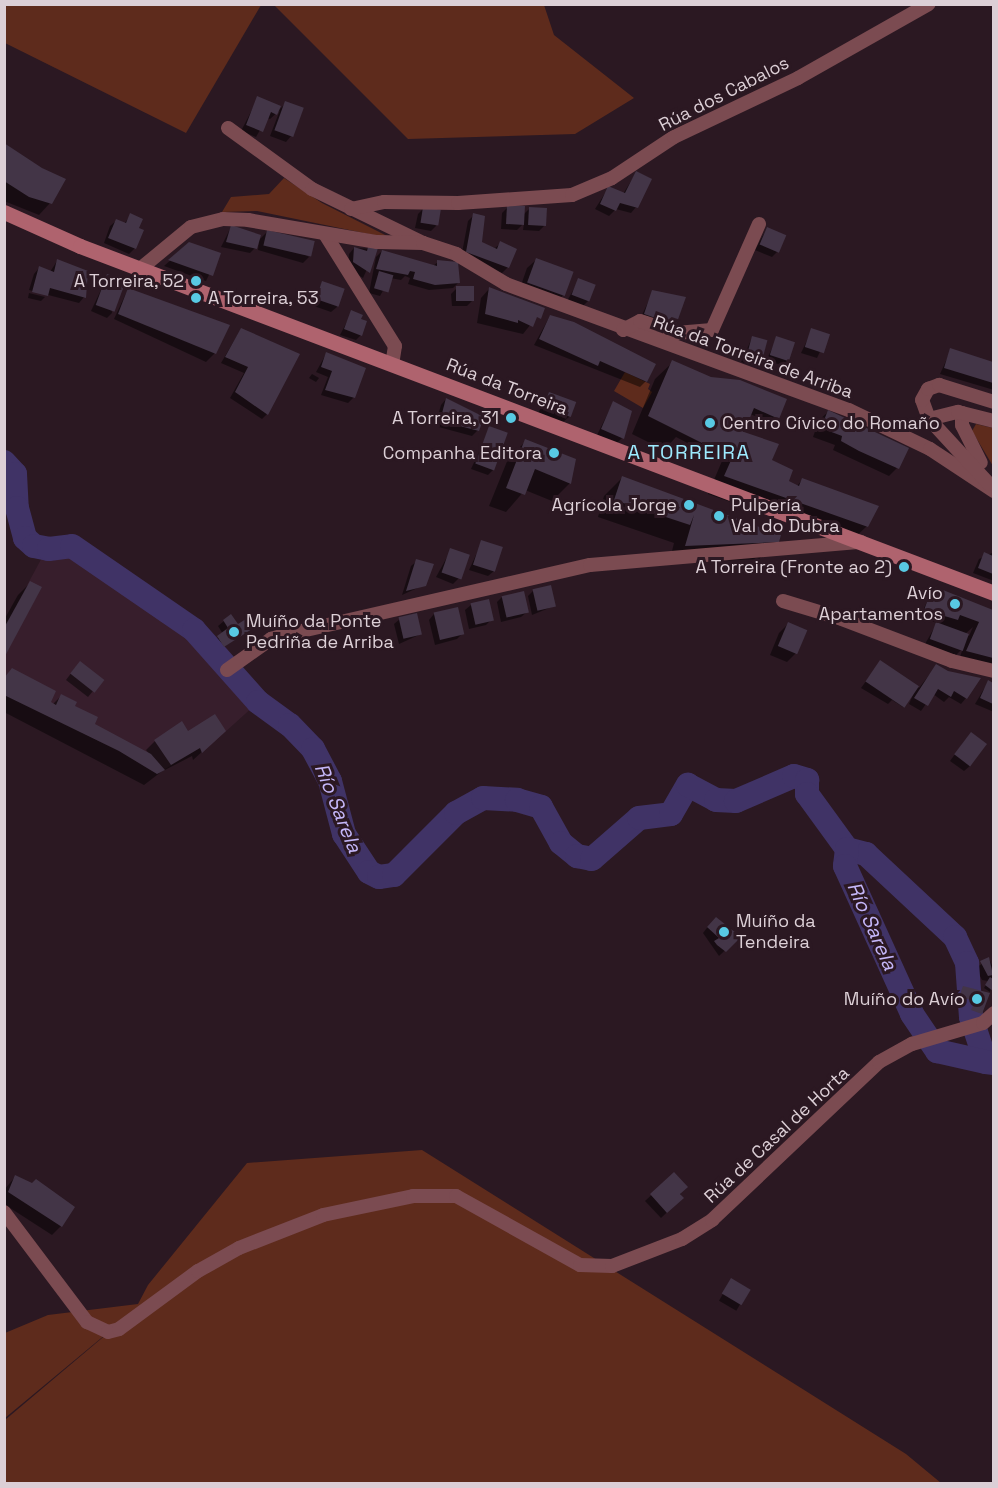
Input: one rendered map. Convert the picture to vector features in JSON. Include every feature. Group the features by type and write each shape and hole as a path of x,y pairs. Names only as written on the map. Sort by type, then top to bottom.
{"main road":[{"name":"Rúa da Torreira","path":"4,212 140,269 993,593"}],"street":[{"name":"Rúa dos Cabalos","path":"351,209 384,202 458,204 572,195 612,178 674,137 798,78 929,4"},
{"path":"228,128 288,173 351,209 423,243"},
{"name":"Rúa da Torreira de Arriba","path":"140,269 191,227 212,220 248,219 325,234 402,245 423,243 456,255 506,284 623,330 849,410 930,448 992,490"},
{"name":"Rúa da Torreira de Arriba","path":"623,330 640,321 676,333 712,330 759,224"},
{"path":"325,234 395,346 392,364"},
{"path":"992,490 979,469 929,419 923,409 923,396 931,387 939,385 993,402"},
{"path":"929,419 962,413 993,420"},
{"path":"962,413 969,443 993,474"},
{"path":"227,670 247,654 272,639 590,565 861,542"},
{"path":"783,601 839,618 952,661 993,671"},
{"name":"Rúa de Casal de Horta","path":"4,1212 87,1322 108,1332 119,1329 198,1271 239,1248 323,1215 413,1196 456,1196 580,1265 612,1266 682,1239 712,1220 879,1062 912,1044 978,1024 993,1013"}],"shaded area":[{"path":"4,5 261,5 186,133 5,43"},
{"path":"274,5 544,5 554,35 634,98 575,134 408,139"},
{"path":"284,178 322,203 393,239 257,211 222,212 231,197 269,194"},
{"path":"625,372 650,384 648,389 652,392 643,408 614,391"},
{"path":"976,424 993,428 993,466 972,431"},
{"path":"45,552 72,553 160,611 223,666 255,705 202,753 200,748 157,774 119,751 5,695 4,628"},
{"path":"422,1150 906,1454 941,1483 5,1483 5,1420 147,1300 5,1418 5,1333 48,1315 138,1304 148,1285 247,1163"}],"building":[{"path":"257,96 281,106 277,115 271,112 263,132 246,125"},
{"path":"285,101 304,108 293,137 274,130"},
{"path":"4,143 42,168 66,179 52,204 29,197 4,181"},
{"path":"636,171 652,179 638,208 620,203 616,211 600,204 608,186 625,193"},
{"path":"507,205 525,206 524,225 506,224"},
{"path":"423,207 441,210 438,226 420,223"},
{"path":"529,207 547,208 546,226 528,225"},
{"path":"130,213 143,219 139,228 144,230 136,249 108,238 116,219 126,223"},
{"path":"473,213 485,216 482,242 497,249 500,241 517,249 509,268 466,252"},
{"path":"231,225 261,235 257,249 226,242"},
{"path":"767,227 786,235 779,253 760,244"},
{"path":"267,230 315,241 311,257 263,246"},
{"path":"189,242 221,253 213,276 168,260"},
{"path":"354,247 367,251 368,247 378,248 370,273 353,262"},
{"path":"382,250 437,266 437,260 458,262 460,283 435,285 413,279 415,272 410,271 408,275 376,269"},
{"path":"536,258 574,272 565,296 527,282"},
{"path":"57,259 88,271 86,298 50,288 48,296 32,292 39,266 54,272"},
{"path":"379,271 393,275 388,292 374,288"},
{"path":"107,274 126,281 115,312 96,305"},
{"path":"578,278 596,285 589,302 572,295"},
{"path":"322,281 345,289 339,307 316,299"},
{"path":"456,286 474,286 474,301 456,301"},
{"path":"489,287 545,308 541,319 537,317 533,327 518,320 518,323 485,314"},
{"path":"128,288 230,325 216,354 118,314"},
{"path":"652,290 686,297 676,325 644,314"},
{"path":"351,310 363,315 361,319 367,321 362,336 344,329"},
{"path":"550,315 574,322 656,364 647,382 600,361 598,366 539,339"},
{"path":"241,328 300,354 268,415 235,392 248,367 225,357"},
{"path":"811,328 830,334 824,353 805,347"},
{"path":"752,336 767,340 762,361 746,357"},
{"path":"776,336 795,342 789,361 770,355"},
{"path":"950,348 993,362 993,383 944,368"},
{"path":"326,352 366,368 355,398 325,390 332,371 321,367"},
{"path":"672,360 711,377 740,380 787,399 779,419 754,408 744,432 779,444 772,460 793,470 789,481 799,486 802,478 879,506 868,527 724,476 732,458 648,416"},
{"path":"549,392 576,402 571,417 544,407"},
{"path":"446,398 484,417 479,431 440,421"},
{"path":"613,401 632,411 624,439 601,429"},
{"path":"828,410 909,448 899,469 841,441 842,436 821,428"},
{"path":"489,426 508,433 494,470 475,464"},
{"path":"525,439 576,459 571,484 535,469 525,495 506,488"},
{"path":"622,476 781,535 779,542 685,546 694,515 690,525 614,500"},
{"path":"481,540 503,547 495,572 473,565"},
{"path":"450,548 470,555 461,579 442,573"},
{"path":"984,552 993,556 993,574 978,568"},
{"path":"416,559 434,564 426,586 406,591"},
{"path":"30,581 42,587 4,658 4,628"},
{"path":"551,585 556,606 537,611 532,589"},
{"path":"933,586 993,610 993,658 966,651 979,622 960,615 958,620 924,610"},
{"path":"524,591 529,612 507,618 502,596"},
{"path":"489,599 494,620 475,625 470,603"},
{"path":"458,607 464,634 440,640 434,613"},
{"path":"417,613 422,634 403,639 398,617"},
{"name":"Muíño da Ponte Pedriña de Arriba","path":"231,614 238,624 246,619 252,629 224,647 217,636 228,628 223,620"},
{"path":"788,622 807,630 797,654 778,646"},
{"path":"936,622 969,634 963,651 930,639"},
{"path":"880,660 919,686 904,708 865,682"},
{"path":"80,661 104,680 95,693 70,674"},
{"path":"936,664 948,671 981,678 967,699 954,691 951,697 938,689 928,706 914,698"},
{"path":"12,668 56,691 51,702 56,705 61,694 77,702 75,706 98,717 95,724 151,754 165,770 157,774 119,751 4,695 4,678"},
{"path":"988,680 993,683 993,704 980,698"},
{"path":"215,714 226,731 202,753 200,748 171,765 154,740 182,721 188,731"},
{"path":"971,732 987,744 970,766 954,754"},
{"name":"Muíño da Tendeira","path":"716,917 741,937 726,952 717,945 714,941 719,938 707,927"},
{"path":"989,957 993,975 988,976 980,961"},
{"path":"990,977 993,979 993,991 985,985"},
{"name":"Muíño do Avío","path":"963,986 990,993 982,1014 971,1010 975,1001 959,997"},
{"path":"674,1172 688,1187 680,1194 684,1198 667,1213 650,1194"},
{"path":"15,1175 32,1183 36,1179 75,1207 62,1227 8,1192"},
{"path":"731,1278 751,1290 741,1305 722,1293"}],"waterway":[{"name":"Río Sarela","path":"4,462 15,474 17,508 25,538 34,546 49,549 72,546 194,630 258,702 290,725 313,749 330,781 344,834 369,872 379,877 394,875 456,813 483,798 517,800 541,807 561,843 577,856 592,859 639,818 671,814 688,785 716,800 736,801 794,776 807,780 807,794 847,849 866,854 955,937 967,963 971,1017 986,1062 994,1063"},
{"name":"Río Sarela","path":"847,849 845,866 912,1014 937,1051 986,1062"}],"place":[{"name":"A Torreira, 52","path":"196,281"},
{"name":"A Torreira, 53","path":"196,298"},
{"name":"A Torreira, 31","path":"511,418"},
{"name":"Centro Cívico do Romaño","path":"710,423"},
{"name":"Companha Editora","path":"554,453"},
{"name":"Agrícola Jorge","path":"689,505"},
{"name":"Pulpería Val do Dubra","path":"719,516"},
{"name":"A Torreira (Fronte ao 2)","path":"904,567"},
{"name":"Avío Apartamentos","path":"955,604"},
{"name":"Muíño da Ponte Pedriña de Arriba","path":"234,632"},
{"name":"Muíño da Tendeira","path":"724,932"},
{"name":"Muíño do Avío","path":"977,999"}],"district":[{"name":"A TORREIRA","path":"689,452"}]}
